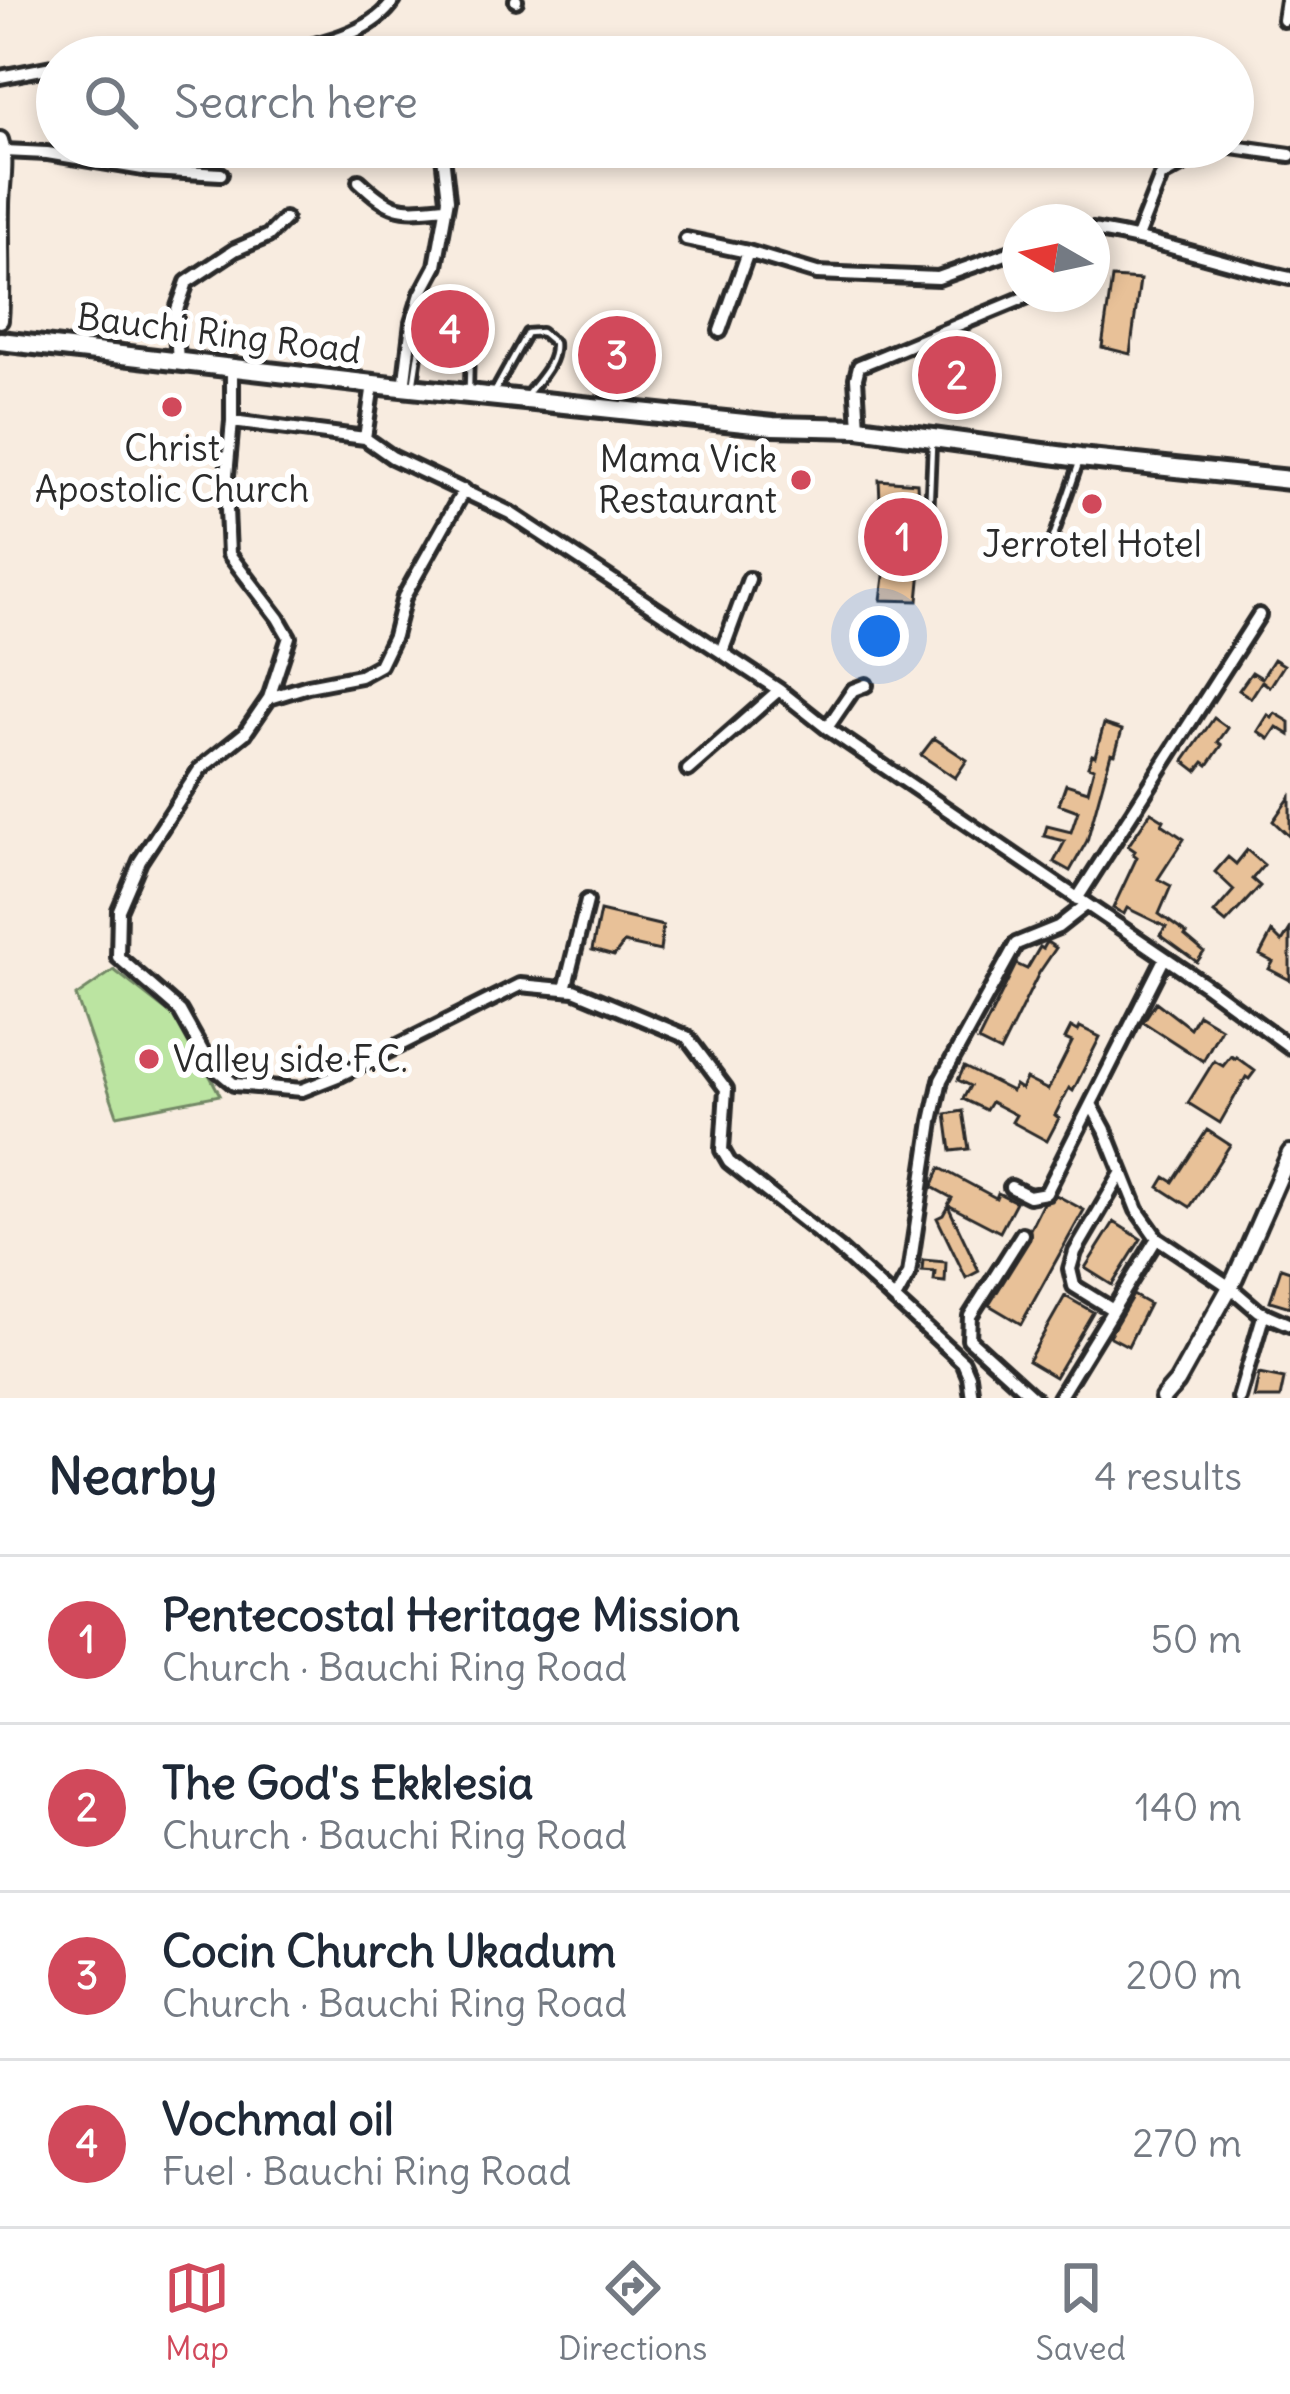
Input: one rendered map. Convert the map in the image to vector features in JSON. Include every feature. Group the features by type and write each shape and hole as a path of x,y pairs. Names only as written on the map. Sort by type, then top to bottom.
{"main road":[{"name":"Bauchi Ring Road","path":"0,341 773,426 860,428 1290,480"}],"street":[{"path":"341,36 385,14 394,0"},
{"path":"1284,20 1287,0"},
{"path":"0,77 36,70"},
{"path":"1254,150 1290,154"},
{"path":"0,320 2,156 36,154"},
{"path":"137,168 221,174"},
{"path":"408,388 412,323 436,266 448,199 444,168"},
{"path":"1137,237 1160,176 1175,168"},
{"path":"359,181 387,206 400,210 446,207"},
{"path":"178,362 175,315 187,282 235,250 268,236 285,218"},
{"path":"1110,233 1290,278"},
{"path":"686,239 817,273 938,278 1002,255"},
{"path":"720,331 748,252"},
{"path":"860,428 859,366 1002,307"},
{"path":"232,367 226,487 229,554 289,637 269,698 245,733 200,769 140,861 119,910 118,957 180,1011 209,1063 234,1084 302,1090 340,1076 520,985 574,990 687,1037 725,1089 722,1150 728,1162 838,1248 963,1362 972,1398"},
{"path":"364,438 373,385"},
{"path":"232,422 364,438 392,458 510,513 779,690 827,728 1290,1047"},
{"path":"269,698 359,676 380,665 404,597 464,490"},
{"path":"722,652 749,579"},
{"path":"896,1299 909,1274 941,1080 1016,944 1058,927 1081,902 1259,615"},
{"path":"827,728 854,690 866,685"},
{"path":"688,770 779,690"},
{"path":"565,989 587,901"},
{"path":"1011,1187 1029,1196 1046,1193 1164,958"},
{"path":"1092,1106 1136,1210 1156,1238 1264,1313 1290,1325"},
{"path":"1162,1398 1177,1382 1230,1287 1284,1182 1290,1153"},
{"path":"1113,1310 1074,1286 1070,1269 1075,1252 1122,1172"},
{"path":"1022,1234 970,1316 969,1340 1034,1398"},
{"path":"1059,1398 1156,1238"},
{"path":"1239,1398 1264,1313"}],"lane":[{"path":"408,388 423,322 429,314 452,314 464,320 470,351 468,394"},
{"path":"492,396 527,333 541,332 554,343 555,353 523,400"},
{"path":"419,348 470,351"},
{"path":"928,542 932,438"},
{"path":"1052,542 1081,458"}],"green space":[{"name":"Valley side F.C.","path":"114,970 182,1023 220,1095 117,1115 76,996"}],"building":[{"path":"1112,278 1140,280 1130,354 1102,347"},
{"path":"879,480 917,483 918,503 880,500"},
{"path":"885,569 921,570 918,601 881,600"},
{"path":"1274,659 1284,665 1270,687 1262,681 1251,698 1239,690 1252,672 1262,678"},
{"path":"1275,713 1290,722 1290,735 1277,727 1269,739 1258,731 1268,715 1272,718"},
{"path":"1214,718 1228,728 1208,765 1204,762 1197,771 1184,761"},
{"path":"1104,724 1122,730 1087,841 1070,871 1054,862 1065,841 1044,836 1047,826 1071,832 1078,811 1059,804 1066,784 1088,791 1094,768 1088,766"},
{"path":"934,738 967,760 955,778 921,755"},
{"path":"1290,797 1290,837 1273,821"},
{"path":"1151,812 1184,839 1158,879 1171,886 1159,914 1204,952 1197,962 1160,935 1166,927 1127,908 1124,914 1113,908 1137,857 1128,846"},
{"path":"1247,850 1264,865 1252,879 1260,886 1226,923 1214,913 1234,890 1215,872 1228,857 1236,864"},
{"path":"600,911 663,926 660,951 624,943 614,956 592,950"},
{"path":"1290,929 1290,980 1269,969 1273,962 1260,955 1272,932 1282,942"},
{"path":"1047,942 1056,948 1000,1052 978,1041 1016,964 1027,969"},
{"path":"1156,1002 1190,1028 1198,1014 1221,1028 1203,1061 1143,1022"},
{"path":"1071,1027 1100,1037 1055,1115 1059,1118 1047,1141 1012,1122 1016,1115 991,1102 986,1110 963,1099 970,1086 958,1080 964,1067 1012,1091 1015,1085 1021,1089 1026,1079 1048,1090 1072,1042 1065,1039"},
{"path":"1231,1056 1255,1071 1246,1077 1220,1123 1188,1103 1214,1061 1223,1066"},
{"path":"963,1111 969,1149 951,1151 946,1114"},
{"path":"1207,1130 1230,1145 1190,1207 1159,1187 1165,1177 1173,1182"},
{"path":"940,1168 996,1198 998,1193 1016,1202 1000,1232 948,1205 952,1198 932,1187"},
{"path":"1056,1195 1084,1210 1021,1324 989,1305 1030,1239 1043,1203"},
{"path":"948,1206 979,1271 966,1278 937,1218"},
{"path":"1114,1222 1141,1239 1112,1285 1085,1268"},
{"path":"923,1260 946,1262 945,1282 934,1281 935,1272 922,1271"},
{"path":"1281,1268 1290,1271 1290,1307 1270,1301"},
{"path":"1133,1295 1149,1304 1128,1346 1109,1336"},
{"path":"1065,1296 1093,1312 1055,1377 1028,1361"},
{"path":"1259,1374 1284,1379 1280,1398 1254,1398"}],"place":[{"name":"Vochmal oil","path":"450,329"},
{"name":"Cocin Church Ukadum","path":"617,355"},
{"name":"The God's Ekklesia","path":"957,375"},
{"name":"Christ Apostolic Church","path":"172,407"},
{"name":"Mama Vick Restaurant","path":"801,480"},
{"name":"Jerrotel Hotel","path":"1092,504"},
{"name":"Pentecostal Heritage Mission","path":"903,537"},
{"name":"Valley side F.C.","path":"149,1059"}]}
